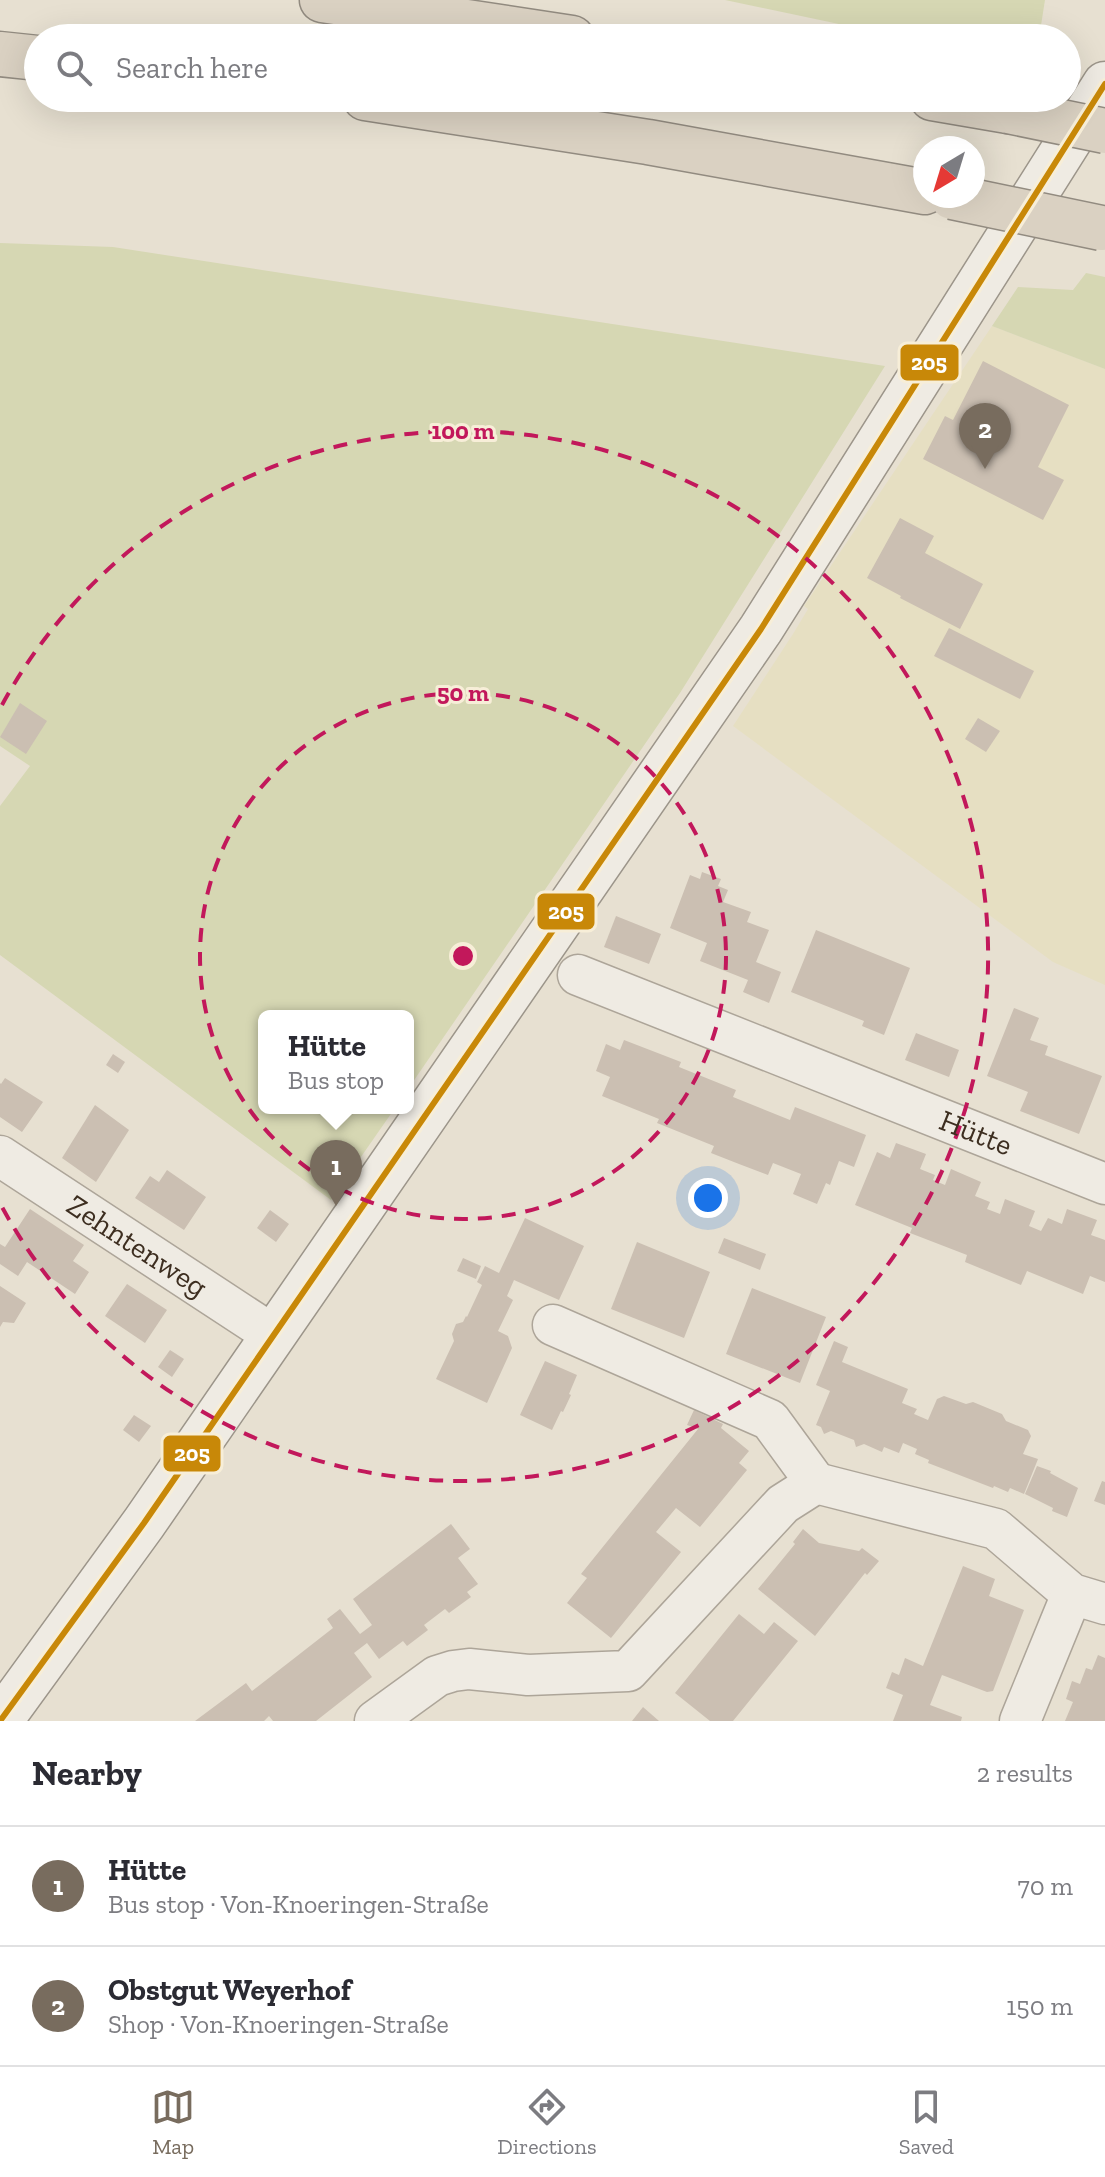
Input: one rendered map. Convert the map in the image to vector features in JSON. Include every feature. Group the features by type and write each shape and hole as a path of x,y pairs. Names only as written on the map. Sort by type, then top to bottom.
{"highway":[{"path":"322,0 480,24"},
{"path":"0,54 24,57"},
{"path":"455,112 648,142 913,190"},
{"path":"1013,112 1105,131"},
{"path":"985,204 1103,229"}],"main road":[{"path":"0,1721 144,1523 761,629 1105,84"}],"street":[{"name":"Hütte","path":"578,975 1105,1184"},
{"name":"Zehntenweg","path":"0,1156 273,1335"},
{"path":"553,1325 770,1420 816,1483 996,1529 1089,1599 1020,1721"},
{"path":"375,1721 437,1676 453,1671 469,1669 528,1675 628,1671 783,1504 816,1483"}],"shaded area":[{"path":"992,326 1105,369 1105,985 1053,962 733,726 808,609 804,606"}],"green space":[{"path":"725,0 1045,0 1041,24 839,24"},
{"path":"0,243 113,247 885,366 680,693 414,1080 414,1010 258,1010 258,1114 391,1114 331,1200 0,955 0,806 30,766 0,746"},
{"path":"1086,273 1105,277 1105,369 992,326 1018,287 1073,290"}],"building":[{"path":"983,361 1069,405 1038,467 1064,480 1043,520 923,459 945,416 953,420"},
{"path":"900,518 934,536 925,553 983,584 960,629 867,578"},
{"path":"949,628 1034,671 1020,699 934,656"},
{"path":"20,703 47,721 26,754 0,737"},
{"path":"978,718 1000,731 986,752 965,739"},
{"path":"702,872 721,879 718,886 728,890 723,902 751,912 747,922 769,930 756,962 781,972 769,1003 743,992 748,980 700,961 707,943 670,928 690,875 700,879"},
{"path":"616,916 661,934 649,964 604,947"},
{"path":"816,930 910,968 884,1035 862,1026 864,1021 791,992"},
{"path":"1014,1008 1039,1018 1030,1040 1048,1046 1045,1055 1102,1076 1079,1134 1020,1111 1028,1092 987,1076"},
{"path":"916,1033 959,1050 949,1077 905,1060"},
{"path":"624,1040 681,1062 679,1067 736,1090 733,1097 790,1120 795,1107 866,1135 854,1167 839,1161 830,1185 826,1183 817,1204 793,1194 801,1174 773,1163 768,1175 739,1164 711,1153 714,1146 602,1096 610,1077 596,1071 606,1044 620,1050"},
{"path":"113,1054 125,1062 118,1073 106,1065"},
{"path":"5,1078 43,1102 22,1132 0,1117 0,1083"},
{"path":"95,1105 129,1130 96,1182 62,1158"},
{"path":"896,1143 926,1154 920,1169 935,1175 933,1180 945,1185 951,1169 981,1182 975,1196 990,1202 987,1209 1000,1214 1005,1199 1035,1211 1029,1226 1041,1231 1048,1218 1062,1224 1067,1209 1097,1220 1091,1235 1105,1240 1105,1282 1090,1276 1083,1294 1027,1271 1021,1285 965,1262 967,1255 910,1233 912,1228 855,1205 877,1152 890,1158"},
{"path":"167,1170 206,1197 184,1230 135,1198 150,1176 159,1182"},
{"path":"30,1209 84,1245 73,1261 89,1272 75,1294 27,1262 18,1276 0,1264 0,1244 5,1247"},
{"path":"270,1210 289,1224 276,1242 257,1228"},
{"path":"525,1218 584,1246 559,1300 514,1280 507,1296 513,1300 498,1331 508,1336 512,1348 487,1403 436,1379 454,1341 452,1334 456,1324 467,1317 482,1285 477,1282 485,1266 499,1273"},
{"path":"724,1238 766,1254 760,1270 718,1253"},
{"path":"637,1242 710,1272 684,1338 611,1309"},
{"path":"463,1258 481,1266 476,1279 457,1271"},
{"path":"127,1284 167,1310 145,1343 105,1316"},
{"path":"0,1286 26,1303 14,1323 3,1322 0,1327"},
{"path":"752,1288 826,1317 800,1383 726,1354"},
{"path":"834,1341 848,1347 842,1362 908,1389 902,1403 917,1409 914,1414 928,1420 937,1399 944,1396 966,1404 973,1402 1002,1414 1006,1421 1028,1430 1031,1436 1023,1454 1038,1459 1024,1494 1010,1488 1008,1492 993,1488 928,1463 929,1460 915,1454 917,1449 903,1443 899,1453 884,1447 882,1452 864,1444 856,1447 854,1440 831,1431 824,1434 821,1427 816,1425 830,1391 816,1385"},
{"path":"170,1350 184,1359 172,1377 158,1367"},
{"path":"545,1361 577,1375 571,1395 552,1430 520,1415"},
{"path":"694,1410 723,1424 721,1428 749,1451 739,1463 747,1470 700,1527 676,1508 656,1532 681,1552 611,1638 567,1603 587,1578 581,1574 698,1429 687,1425"},
{"path":"134,1415 151,1426 139,1442 123,1430"},
{"path":"1037,1466 1078,1488 1067,1517 1025,1494"},
{"path":"1102,1481 1105,1482 1105,1505 1094,1501"},
{"path":"451,1524 470,1549 458,1558 478,1584 467,1592 471,1597 449,1613 445,1609 424,1625 428,1630 407,1646 403,1641 379,1659 367,1643 354,1653 372,1677 316,1721 273,1721 269,1716 264,1721 195,1721 246,1683 252,1691 333,1628 327,1619 340,1609 360,1634 372,1625 353,1599"},
{"path":"803,1529 819,1543 859,1551 862,1548 879,1561 867,1575 865,1573 815,1636 758,1589 795,1544 793,1542"},
{"path":"963,1566 995,1579 989,1596 1024,1610 993,1691 987,1692 942,1675 930,1705 962,1717 961,1721 893,1721 903,1695 886,1688 892,1672 899,1675 905,1658 923,1666"},
{"path":"739,1614 764,1634 774,1622 798,1641 733,1721 710,1721 675,1693"},
{"path":"1098,1655 1105,1658 1105,1721 1065,1721 1073,1702 1066,1699 1072,1681 1080,1684 1086,1668 1092,1670"},
{"path":"643,1707 659,1721 632,1721"}],"transit line":[{"name":"205","path":"0,1721 144,1523 761,629 1105,84"}],"place":[{"name":"Obstgut Weyerhof","path":"985,469"},
{"name":"Hütte","path":"336,1206"}]}
